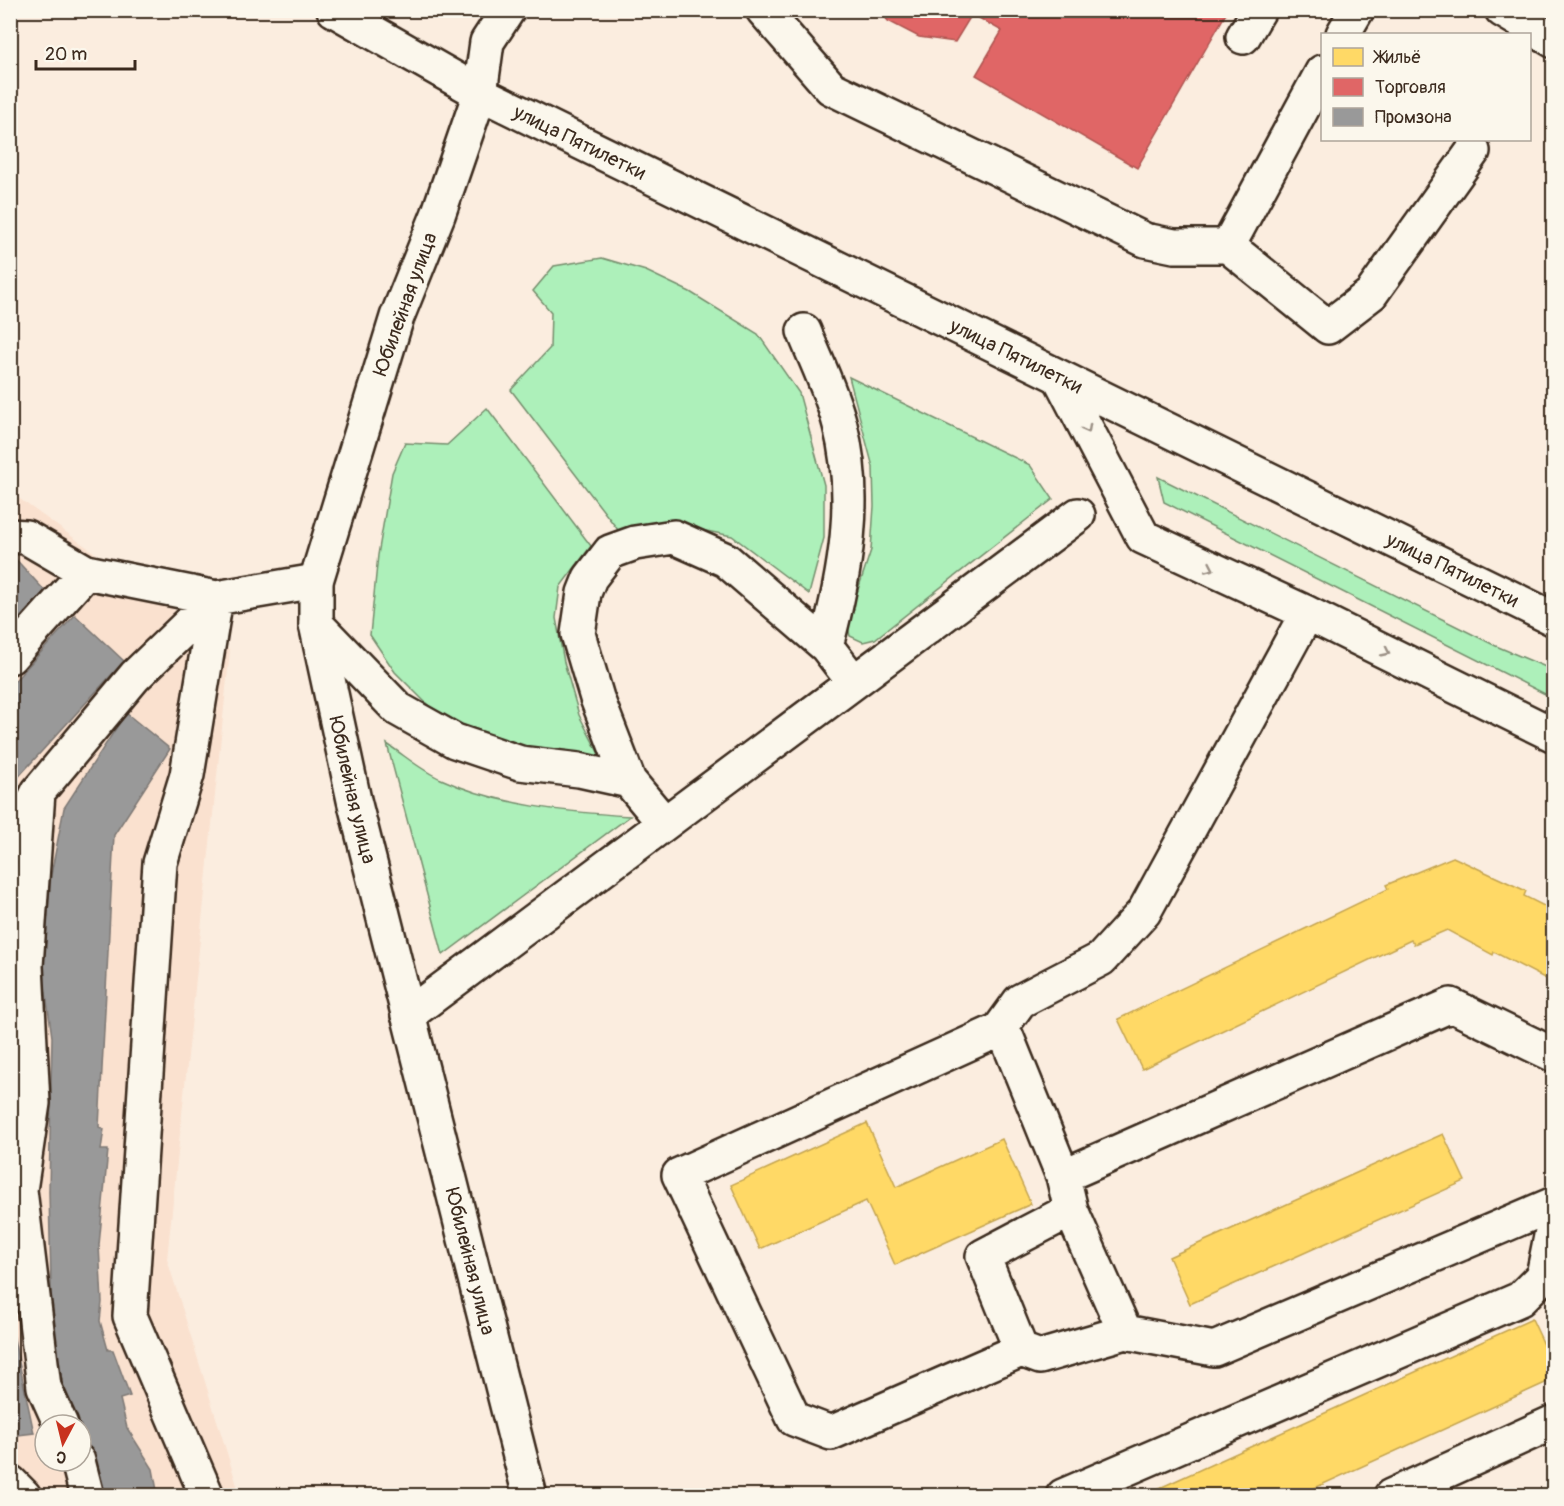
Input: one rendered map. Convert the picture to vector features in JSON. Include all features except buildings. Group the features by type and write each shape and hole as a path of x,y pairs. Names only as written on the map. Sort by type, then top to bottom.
{"main road":[{"name":"улица Пятилетки","path":"334,10 480,93 1554,619"},
{"name":"Юбилейная улица","path":"508,10 487,42 480,93 438,215 397,317 316,581 316,624 354,800 530,1496"},
{"path":"764,10 831,88 1145,240 1174,246 1228,246 1328,327 1371,294 1473,151"},
{"path":"1344,33 1357,10"},
{"path":"1502,10 1554,41"},
{"path":"1228,246 1321,76"},
{"path":"804,331 840,424 850,479 848,533 837,605 826,646"},
{"path":"1060,378 1143,537 1307,614 1554,735"},
{"path":"408,1015 1078,515"},
{"path":"10,536 26,537 86,572 216,598 316,581"},
{"path":"664,823 629,781 597,698 578,634 584,593 590,578 610,552 635,543 674,537 726,560 826,646 853,681"},
{"path":"10,657 86,572"},
{"path":"10,845 15,843 38,792 135,676 216,598"},
{"path":"207,1496 130,1316 160,863 187,775 216,598"},
{"path":"999,1030 1020,1001 1101,960 1144,912 1307,614"},
{"path":"316,624 398,710 455,741 520,763 579,770 629,781"},
{"path":"38,792 26,966 33,1103 20,1190 44,1388 55,1413"},
{"path":"1063,1176 1451,1005 1554,1055"},
{"path":"1125,1332 1071,1210 1063,1176 1003,1028 679,1175 794,1419 831,1433 1021,1350 1040,1357 1125,1332 1214,1349 1554,1204"},
{"path":"1021,1350 983,1256 1071,1210"},
{"path":"1063,1496 1520,1299 1543,1276 1554,1221"},
{"path":"1391,1496 1554,1422"},
{"path":"81,1473 87,1496"},
{"path":"10,1482 24,1496"}],"shaded area":[{"path":"10,492 230,650 167,1259 240,1495 11,1495"}],"green space":[{"path":"602,258 646,271 690,292 758,334 799,393 824,485 824,538 809,594 732,536 686,527 647,526 618,530 511,390 550,348 551,312 533,291 554,266"},
{"path":"849,377 1030,465 1053,499 875,639 863,642 850,636 847,623 871,550 874,506 873,467"},
{"path":"487,408 591,546 560,587 556,618 564,662 579,715 602,760 535,755 481,739 436,713 395,672 370,635 378,555 392,473 405,443 447,445"},
{"path":"1158,477 1496,646 1553,670 1553,698 1164,502"},
{"path":"387,744 434,776 486,796 558,810 630,816 443,955"}]}
